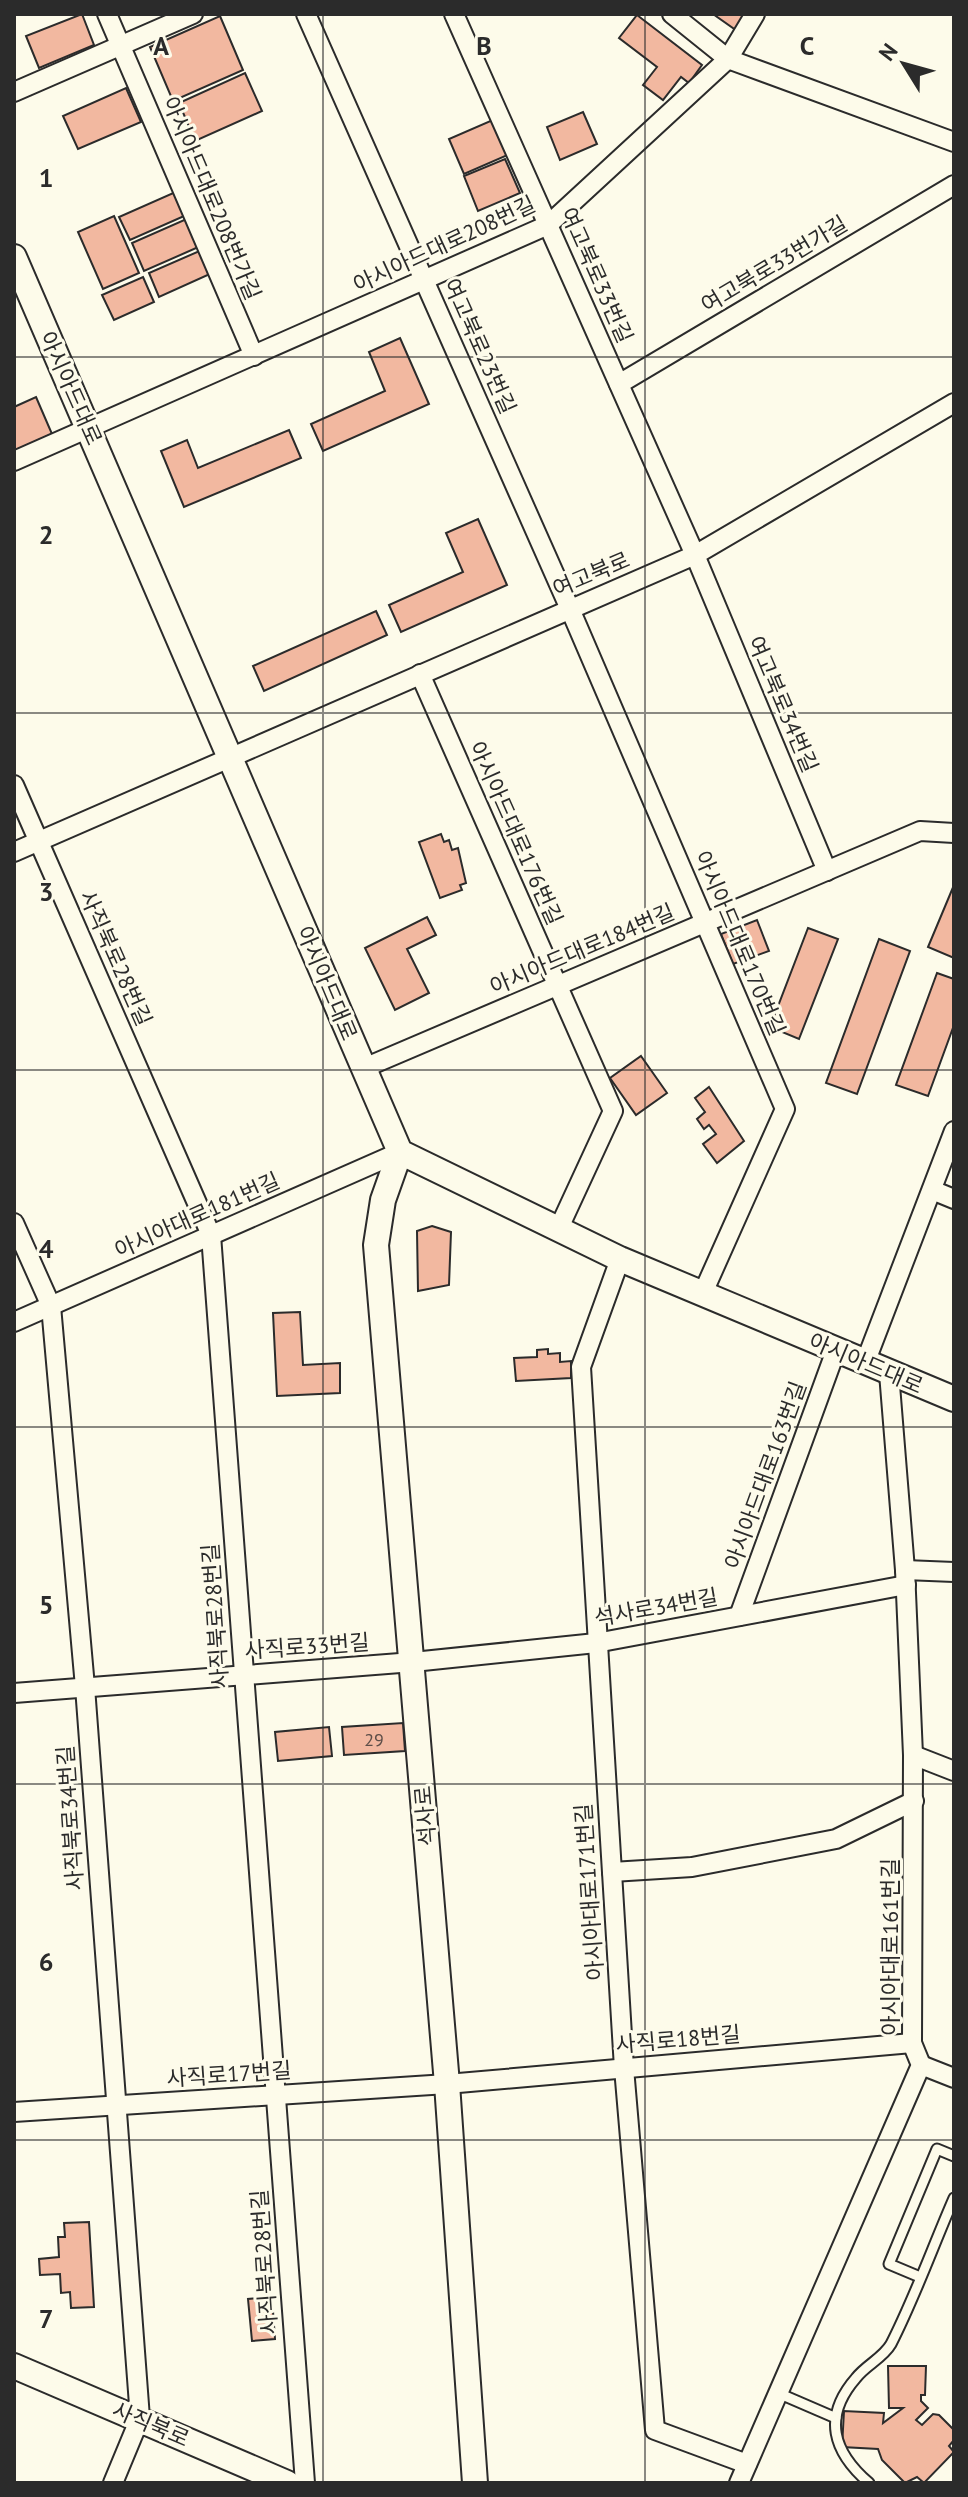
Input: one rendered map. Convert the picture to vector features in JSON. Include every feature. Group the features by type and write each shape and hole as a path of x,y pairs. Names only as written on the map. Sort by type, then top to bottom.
{"main road":[{"name":"아시아드대로","path":"14,257 400,1152 620,1259 954,1399"},
{"name":"석사로","path":"400,1152 383,1200 376,1245 447,2084 475,2483"},
{"name":"사직북로","path":"14,2366 287,2483"}],"street":[{"name":"아시아드대로208번가길","path":"107,14 254,356"},
{"path":"14,92 193,14"},
{"name":"여고북로23번길","path":"306,14 570,609"},
{"name":"여고북로33번길","path":"454,14 695,555"},
{"path":"672,14 728,59 954,142"},
{"name":"아시아드대로208번길","path":"14,461 425,282 548,225 728,59 755,14"},
{"name":"여고북로33번가길","path":"619,384 954,185"},
{"name":"여고북로","path":"14,852 695,555 954,403"},
{"name":"여고북로34번길","path":"695,555 827,871"},
{"name":"아시아드대로170번길","path":"570,609 785,1109 702,1295"},
{"name":"아시아드대로176번길","path":"420,674 613,1111 558,1230"},
{"name":"사직북로28번길","path":"14,785 211,1235 305,2483"},
{"name":"아시아드대로184번길","path":"364,1068 920,831 954,833"},
{"path":"865,1363 954,1131"},
{"name":"아시아대로181번길","path":"14,1322 400,1152"},
{"path":"932,1190 954,1199"},
{"name":"사직북로34번길","path":"14,1223 51,1306 85,1687 140,2418"},
{"name":"아시아대로171번길","path":"620,1259 581,1367 624,2068 655,2430 747,2464"},
{"name":"아시아드대로163번길","path":"739,1616 836,1350"},
{"name":"아시아대로161번길","path":"889,1373 905,1578 913,1755 912,2043 921,2065"},
{"name":"석사로34번길","path":"413,1662 596,1643 739,1616 905,1578 954,1572"},
{"name":"사직로33번길","path":"14,1693 413,1662"},
{"path":"913,1755 954,1771"},
{"path":"612,1872 692,1867 836,1839 914,1801"},
{"name":"사직로18번길","path":"447,2084 912,2043"},
{"path":"739,2483 921,2065 954,2078"},
{"name":"사직로17번길","path":"14,2112 447,2084"},
{"path":"113,2483 140,2418"}],"lane":[{"path":"920,2277 889,2264 937,2149 954,2156"},
{"path":"869,2483 840,2453 835,2438 836,2418 855,2378 889,2347 954,2198"},
{"path":"778,2393 836,2418"}],"building":[{"path":"82,14 94,45 39,68 26,36"},
{"path":"713,14 751,14 740,33"},
{"path":"637,15 702,65 689,83 681,77 663,100 643,85 657,67 619,38"},
{"path":"220,16 243,70 173,101 150,47"},
{"path":"245,73 262,111 195,141 179,103"},
{"path":"126,88 141,122 78,149 63,116"},
{"path":"583,112 597,144 560,160 547,127"},
{"path":"495,119 510,154 464,174 449,139"},
{"path":"505,159 520,193 478,211 464,176"},
{"path":"180,190 191,213 130,240 119,217"},
{"path":"114,216 139,273 103,289 78,232"},
{"path":"191,217 203,245 144,271 132,243"},
{"path":"211,246 221,269 159,297 149,273"},
{"path":"143,277 154,302 114,320 102,295"},
{"path":"400,338 429,404 323,451 311,424 385,391 369,352"},
{"path":"36,397 52,434 14,451 14,407"},
{"path":"289,430 301,458 184,507 161,451 187,440 198,468"},
{"path":"478,519 507,585 401,632 389,605 463,572 446,533"},
{"path":"376,611 387,635 264,691 253,666"},
{"path":"441,834 444,842 449,840 452,850 458,848 466,883 460,885 462,890 440,898 419,842"},
{"path":"954,885 954,958 928,947"},
{"path":"427,917 436,935 407,949 429,993 395,1010 365,948"},
{"path":"757,920 769,951 733,964 721,934"},
{"path":"808,928 838,939 799,1039 770,1027"},
{"path":"879,939 910,951 857,1094 826,1083"},
{"path":"937,973 954,979 954,1025 928,1096 896,1085"},
{"path":"641,1056 667,1093 636,1115 610,1078"},
{"path":"709,1087 744,1141 717,1163 703,1144 716,1134 709,1125 704,1129 697,1119 705,1112 695,1098"},
{"path":"432,1226 451,1232 449,1285 418,1291 417,1231"},
{"path":"300,1312 303,1365 340,1363 340,1393 277,1396 273,1313"},
{"path":"548,1349 548,1354 560,1353 560,1362 571,1361 571,1378 516,1381 514,1358 537,1357 537,1350"},
{"path":"403,1723 405,1751 344,1755 342,1727"},
{"path":"329,1727 332,1756 278,1761 275,1732"},
{"path":"89,2222 94,2307 71,2308 70,2292 61,2293 60,2274 40,2275 39,2259 59,2257 58,2237 65,2237 64,2223"},
{"path":"272,2297 275,2339 252,2341 248,2299"},
{"path":"888,2366 926,2366 925,2395 921,2395 921,2401 928,2408 916,2420 922,2425 933,2414 939,2415 954,2430 954,2440 949,2446 954,2452 924,2483 917,2477 905,2483 882,2460 878,2449 842,2447 844,2411 884,2413 883,2423 903,2408 889,2408"}]}
